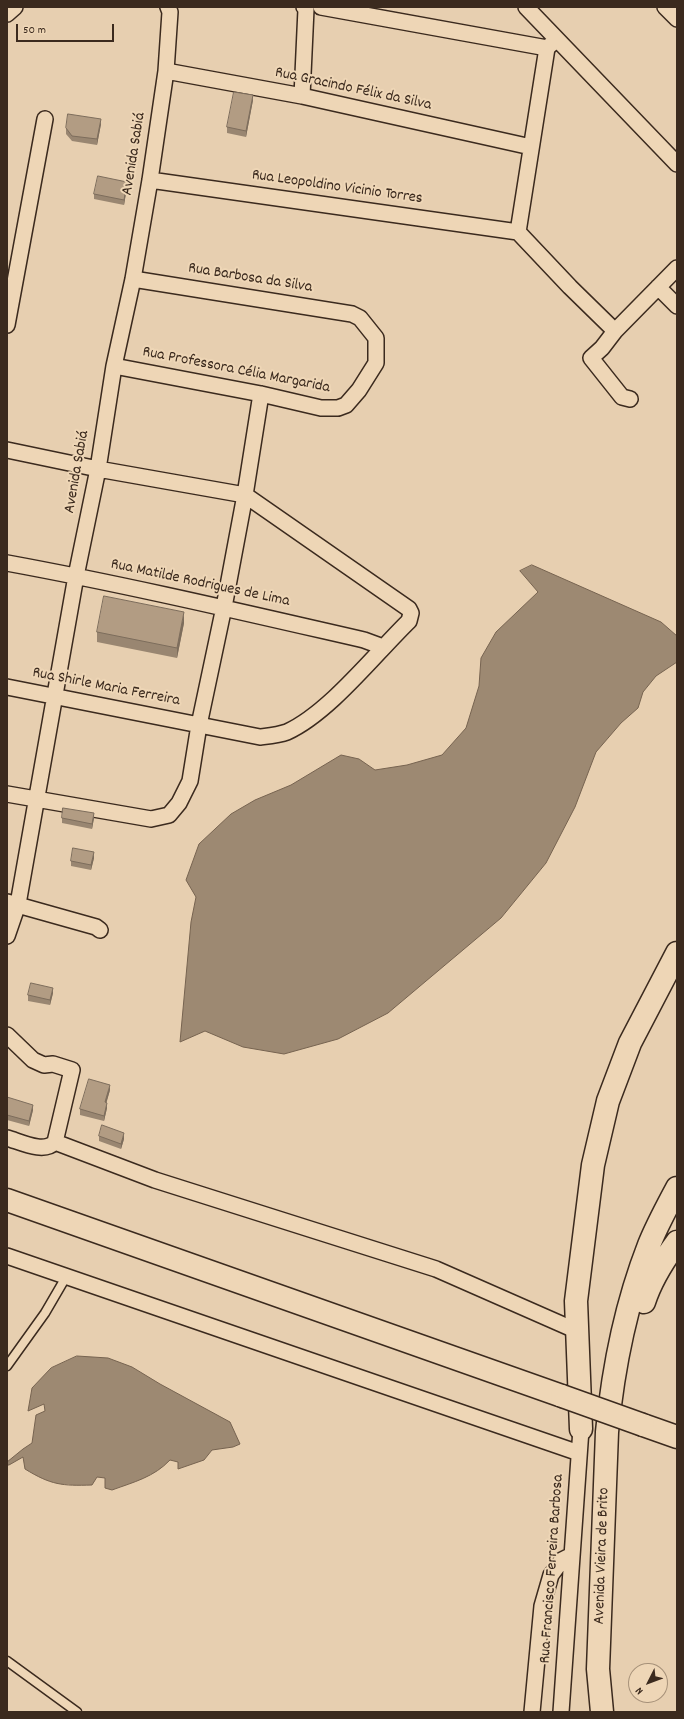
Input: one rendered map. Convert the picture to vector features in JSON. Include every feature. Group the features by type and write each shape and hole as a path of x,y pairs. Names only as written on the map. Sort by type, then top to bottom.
{"main road":[{"path":"581,1429 576,1301 593,1164 608,1101 630,1042 677,953"},
{"path":"610,1400 628,1310 649,1246 660,1220 677,1188"},
{"path":"7,1200 677,1437"},
{"path":"610,1400 648,1289 665,1259 677,1242"},
{"name":"Avenida Vieira de Brito","path":"602,1712 598,1669 607,1432 610,1400"}],"street":[{"path":"7,14 15,7"},
{"path":"321,7 552,44"},
{"path":"526,7 552,44 677,164"},
{"path":"665,7 677,19"},
{"path":"302,96 308,8"},
{"name":"Avenida Sabiá","path":"7,936 12,903 37,800 76,576 98,469 114,366 133,279 150,180 166,71 169,10"},
{"path":"552,44 531,147 518,232 614,331"},
{"name":"Rua Gracindo Félix da Silva","path":"166,71 302,96 531,147"},
{"path":"7,325 44,119"},
{"name":"Rua Leopoldino Vicinio Torres","path":"150,180 518,232"},
{"path":"630,399 622,397 591,358 602,348 614,331 677,268"},
{"name":"Rua Barbosa da Silva","path":"133,279 352,314 360,318"},
{"path":"658,287 677,306"},
{"name":"Rua Professora Célia Margarida","path":"114,366 261,394 321,408 338,408 346,405 359,390 376,363 376,338 360,318"},
{"path":"7,794 151,819 169,815 179,803 190,781 199,725 224,608 245,495 261,394"},
{"path":"7,450 98,469 245,495"},
{"name":"Rua Shirle Maria Ferreira","path":"7,687 260,738 286,732 307,720 342,690 409,621 411,613 409,609 245,495"},
{"name":"Rua Matilde Rodrigues de Lima","path":"7,563 76,576 224,608 364,640 383,647"},
{"path":"12,903 96,927 100,930"},
{"path":"7,1035 33,1060 44,1065 53,1064 72,1070 55,1142 42,1148 7,1138"},
{"path":"55,1142 156,1180 436,1269 577,1331"},
{"path":"7,1256 579,1453"},
{"name":"Rua Francisco Ferreira Barbosa","path":"561,1712 581,1429"},
{"path":"532,1712 542,1606 551,1575 562,1560 572,1555"}],"lane":[{"path":"7,1366 45,1313 66,1277"},
{"path":"7,1661 77,1712"}],"shaded area":[{"path":"532,565 661,622 677,636 677,662 656,676 643,692 638,708 621,723 596,752 575,807 546,863 501,918 388,1013 338,1039 284,1054 243,1047 205,1031 180,1042 191,922 196,897 186,880 199,844 231,814 255,800 291,785 341,755 359,759 375,770 407,765 442,755 466,728 479,686 481,658 496,632 538,592 520,571"},
{"path":"77,1356 108,1358 132,1367 230,1422 240,1444 233,1447 212,1450 204,1460 178,1469 178,1462 170,1460 150,1475 112,1490 105,1488 105,1478 97,1477 92,1485 64,1485 50,1481 25,1469 23,1457 7,1465 7,1462 32,1443 36,1415 45,1411 44,1404 28,1411 32,1388 51,1368"}],"building":[{"path":"234,92 253,95 246,131 227,127"},
{"path":"68,114 101,119 97,139 72,136 66,128"},
{"path":"98,176 127,182 124,200 94,194"},
{"path":"104,596 184,612 177,648 97,632"},
{"path":"63,808 94,813 92,824 62,818"},
{"path":"73,848 94,852 91,865 71,861"},
{"path":"31,983 53,988 50,1000 28,995"},
{"path":"89,1079 110,1085 105,1102 107,1103 104,1116 80,1109"},
{"path":"7,1097 33,1105 29,1121 7,1115"},
{"path":"102,1125 124,1133 121,1144 99,1136"}]}
